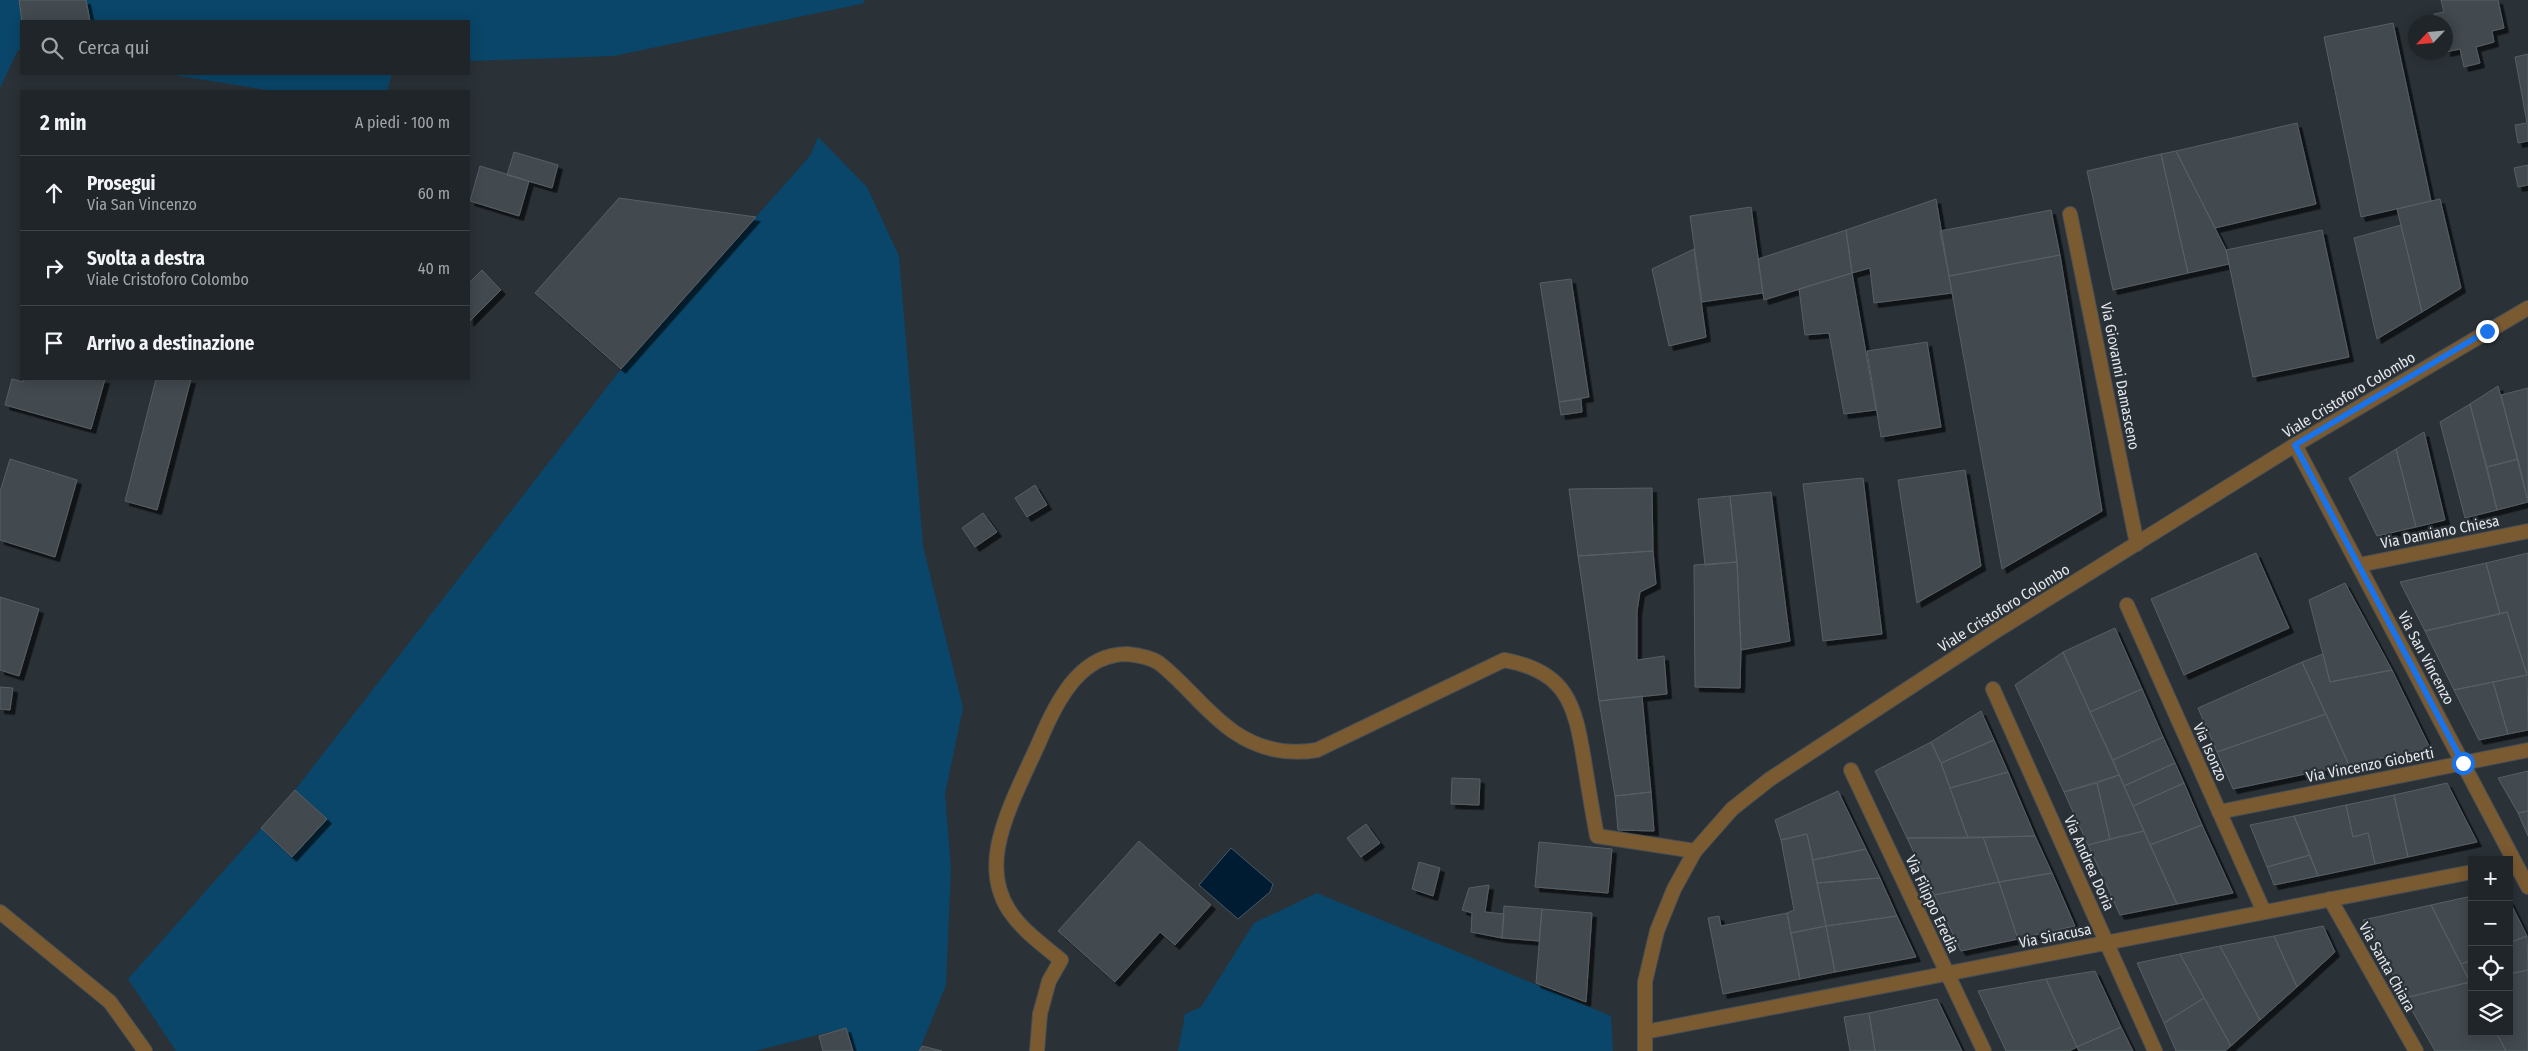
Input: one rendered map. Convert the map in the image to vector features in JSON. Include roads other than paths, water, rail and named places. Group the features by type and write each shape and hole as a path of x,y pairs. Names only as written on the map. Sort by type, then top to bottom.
{"street":[{"name":"Via Giovanni Damasceno","path":"2070,214 2137,544"},
{"name":"Viale Cristoforo Colombo","path":"1645,1051 1645,982 1658,931 1674,889 1695,851 1732,810 1770,779 1996,631 2295,445 2528,308"},
{"name":"Via San Vincenzo","path":"2295,445 2518,864 2528,887"},
{"name":"Via Damiano Chiesa","path":"2358,564 2528,531"},
{"name":"Via Isonzo","path":"2127,605 2264,912"},
{"path":"1037,1051 1040,1014 1049,981 1061,960 1022,929 1006,906 997,886 996,859 1001,832 1055,705 1071,683 1093,663 1110,654 1138,655 1157,662 1234,732 1264,747 1296,754 1317,750 1504,660 1524,664 1546,676 1565,693 1576,717 1597,836 1695,851"},
{"name":"Via Andrea Doria","path":"1994,689 2154,1051"},
{"name":"Via Vincenzo Gioberti","path":"2220,812 2528,750"},
{"name":"Via Filippo Eredia","path":"1851,770 1984,1051"},
{"name":"Via Siracusa","path":"1645,1032 1947,972 2468,873"},
{"name":"Via Santa Chiara","path":"2330,899 2416,1051"},
{"path":"0,912 110,1002 145,1051"}]}
